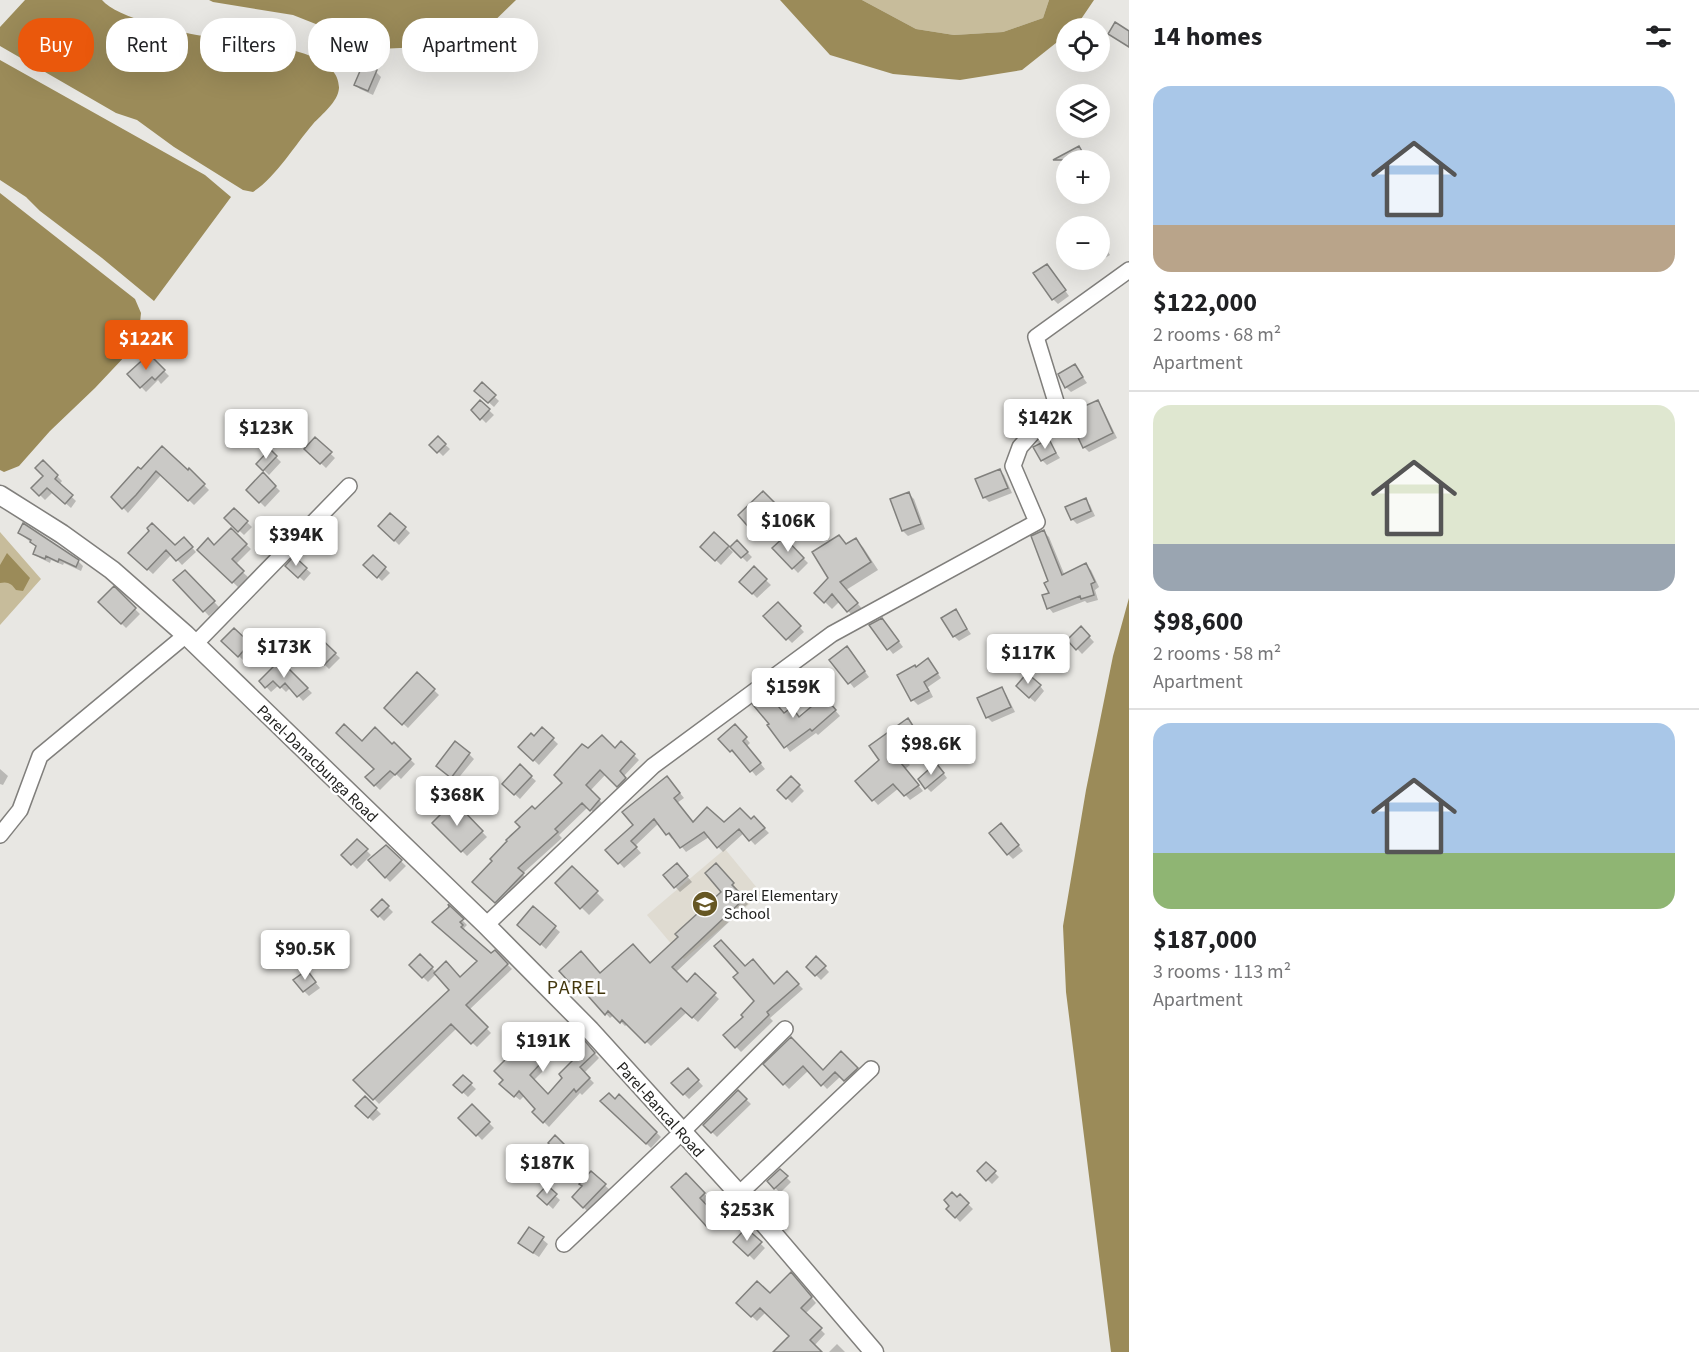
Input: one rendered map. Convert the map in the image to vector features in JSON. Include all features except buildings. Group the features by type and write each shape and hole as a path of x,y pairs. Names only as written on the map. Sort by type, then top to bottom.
{"main road":[{"name":"Parel-Danacbunga Road","path":"0,495 62,534 112,570 190,639 486,925 590,1030"},
{"name":"Parel-Bancal Road","path":"590,1030 739,1194 874,1352"}],"street":[{"path":"486,925 653,766 832,634 1037,522 1013,466 1020,447 1053,410 1056,402 1036,337 1129,270"},
{"path":"0,835 20,810 40,756 190,639 349,486"},
{"path":"564,1244 682,1132 784,1029"},
{"path":"739,1194 871,1068"}],"shaded area":[{"path":"25,0 102,0 110,7 133,18 106,18 106,72 188,72 188,33 200,35 200,72 296,72 296,51 308,55 308,72 334,72 339,88 333,103 313,124 270,178 253,192 243,190 174,147 137,120 116,113 45,72 94,72 94,18 18,18 18,56 0,46 0,27"},
{"path":"209,0 516,0 498,18 402,18 402,48 390,48 390,18 308,18 308,21 293,15"},
{"path":"780,0 862,0 916,29 954,35 1003,32 1043,18 1049,0 1094,0 1082,18 1056,18 1056,43 1022,70 960,80 893,74 830,55"},
{"path":"862,0 1049,0 1043,18 1003,32 954,35 916,29"},
{"path":"0,60 205,175 231,197 154,301 40,211 26,197 0,180"},
{"path":"0,193 135,299 141,313 139,333 128,353 50,431 19,466 4,472 0,470"},
{"path":"0,532 41,579 0,625"},
{"path":"7,553 30,578 23,591 16,590 8,583 0,583 0,565"},
{"path":"1129,598 1129,1352 1111,1352 1066,992 1063,926 1086,790 1113,656"},
{"name":"Parel Elementary School","path":"725,849 762,894 684,959 647,915"}],"place":[{"name":"Parel Elementary School","path":"705,904"}],"district":[{"name":"PAREL","path":"577,987"}]}
